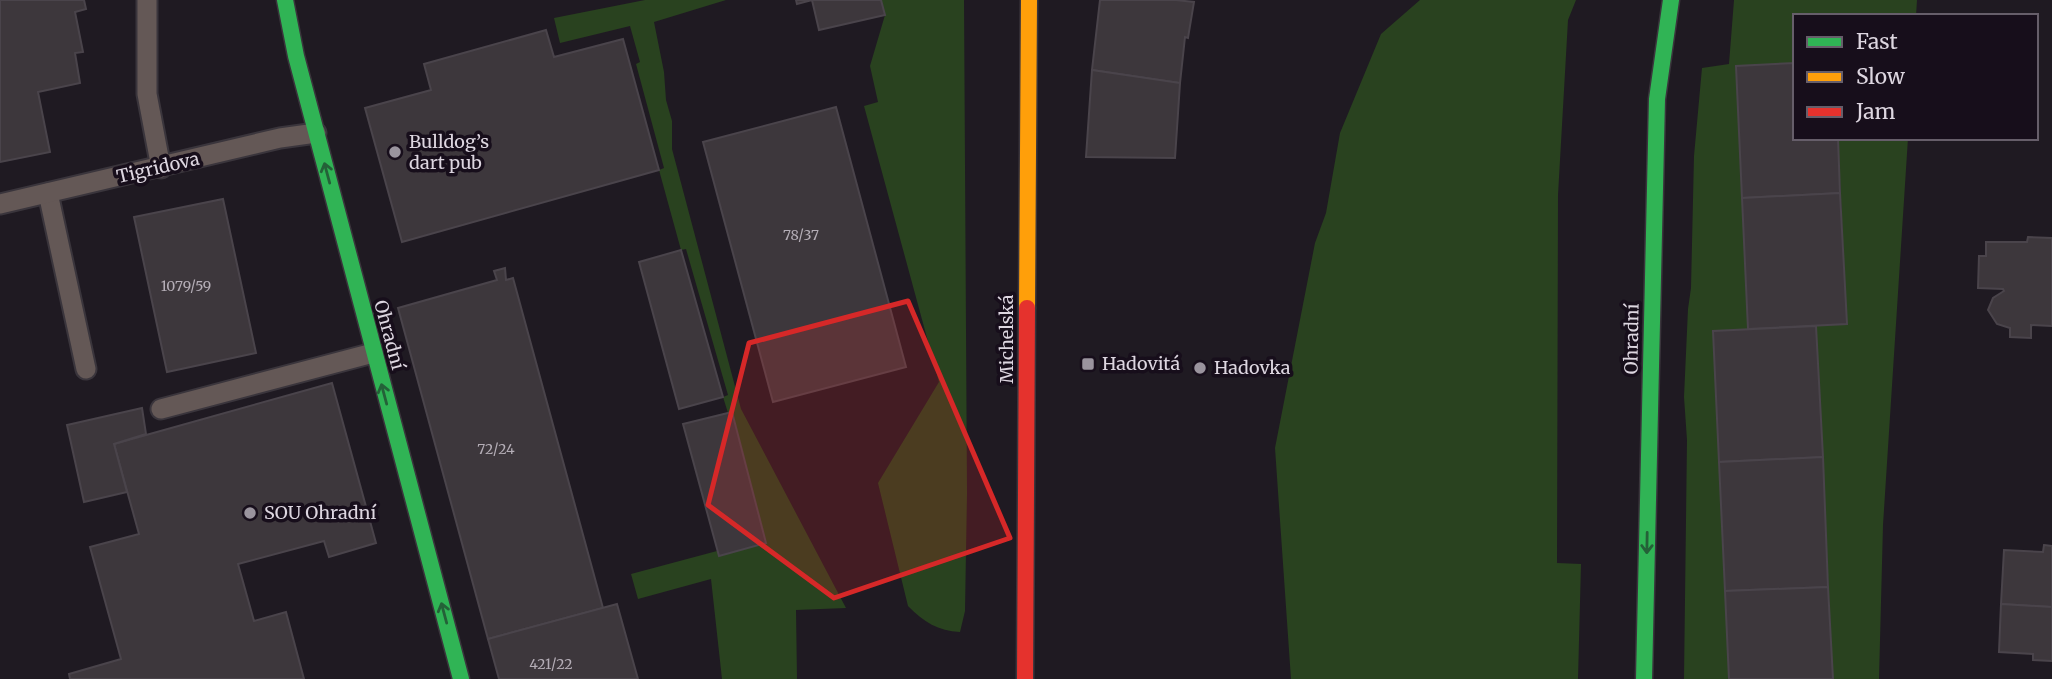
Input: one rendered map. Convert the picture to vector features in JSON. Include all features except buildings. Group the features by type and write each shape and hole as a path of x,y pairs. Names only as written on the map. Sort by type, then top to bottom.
{"street":[{"name":"Ohradní","path":"285,0 296,56 461,679"},
{"name":"Michelská","path":"1025,679 1029,0"},
{"name":"Ohradní","path":"1644,679 1657,99 1671,0"}],"lane":[{"path":"147,0 147,94 161,168"},
{"name":"Tigridova","path":"0,204 280,138 316,133"},
{"path":"48,193 86,369"},
{"path":"161,409 373,353"}],"highlighted area":[{"path":"908,301 1010,538 834,598 708,505 749,343"}],"green space":[{"path":"645,0 726,0 654,22 664,72 666,100 672,121 672,149 741,409 846,608 796,610 797,679 722,679 711,579 638,599 631,574 717,551 719,555 765,543 732,412 728,413 723,397 728,395 686,249 681,250 659,170 664,168 636,64 640,62 630,26 560,43 554,18"},
{"path":"881,0 964,0 967,493 965,611 960,632 932,625 908,606 878,483 939,382 864,106 878,102 870,66 885,15"},
{"path":"1420,0 1576,0 1568,20 1558,195 1557,563 1581,564 1578,679 1291,679 1275,448 1315,243 1326,213 1340,133 1381,34"},
{"path":"1734,0 1917,0 1916,14 1793,14 1793,63 1736,66 1748,329 1713,331 1729,679 1684,679 1687,440 1684,397 1691,288 1694,156 1702,68 1729,64"},
{"path":"1838,140 1908,140 1883,525 1879,679 1833,679 1816,326 1847,324"}],"traffic: fast":[{"path":"285,0 296,56 461,679"},
{"path":"1644,679 1657,99 1671,0"}],"traffic: slow":[{"path":"1027,308 1029,0"}],"traffic: jam":[{"path":"1025,679 1027,308"}],"place":[{"name":"Bulldog’s dart pub","path":"395,152"},
{"name":"Hadovitá","path":"1088,364"},
{"name":"Hadovka","path":"1200,368"},
{"name":"SOU Ohradní","path":"250,513"}]}
